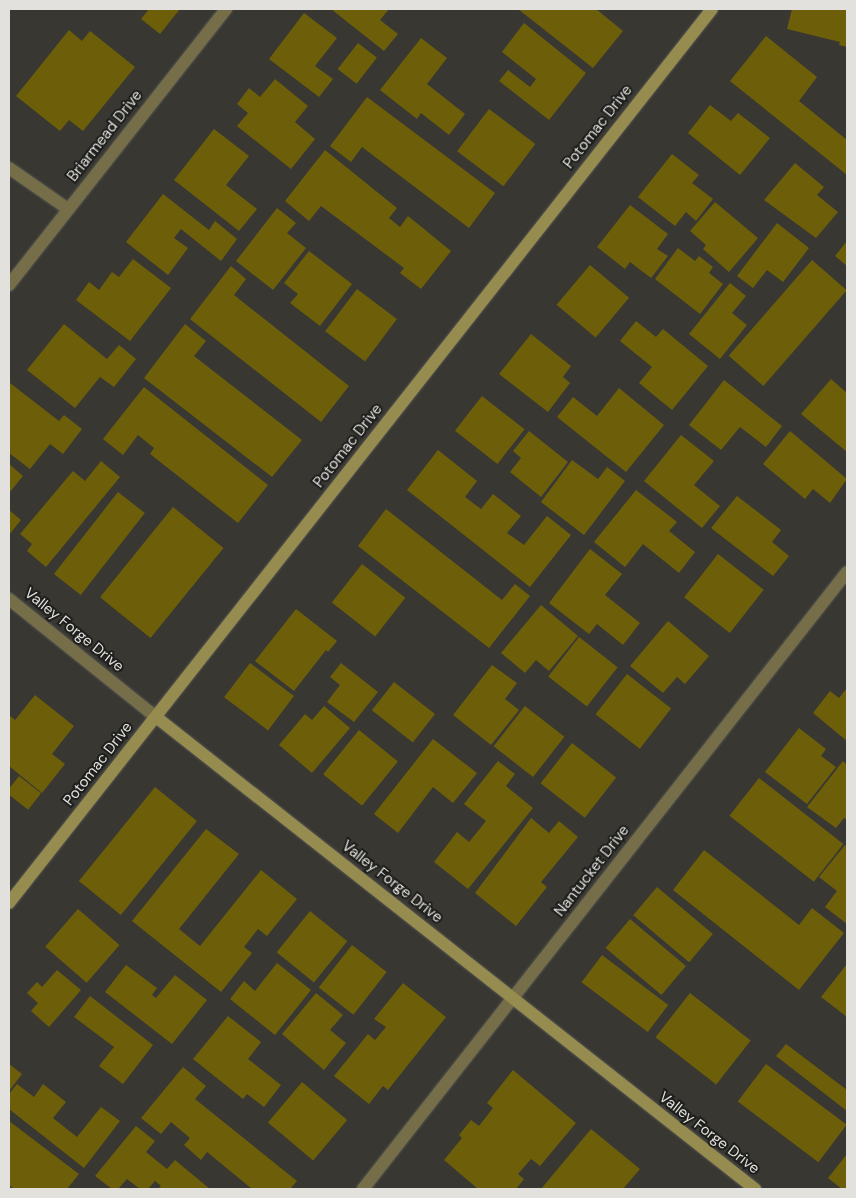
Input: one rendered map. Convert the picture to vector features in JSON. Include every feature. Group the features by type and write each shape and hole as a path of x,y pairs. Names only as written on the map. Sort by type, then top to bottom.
{"street":[{"name":"Briarmead Drive","path":"9,285 226,9"},
{"name":"Potomac Drive","path":"9,903 712,9"},
{"path":"9,168 68,209"},
{"name":"Nantucket Drive","path":"363,1189 847,572"},
{"name":"Valley Forge Drive","path":"9,599 755,1189"}],"building":[{"path":"149,9 180,9 160,34 141,19"},
{"path":"331,9 389,9 380,20 398,34 384,51"},
{"path":"518,9 596,9 623,31 593,68"},
{"path":"792,9 847,9 847,47 839,45 840,42 787,29"},
{"path":"304,13 337,38 315,66 333,79 319,97 269,59"},
{"path":"524,23 586,73 549,120 499,81 508,70 530,87 536,79 502,52"},
{"path":"69,30 82,41 90,31 135,67 83,131 69,120 60,131 16,96"},
{"path":"766,36 817,77 799,101 847,140 847,175 730,81"},
{"path":"421,38 447,58 427,84 465,114 449,135 421,113 417,119 380,90"},
{"path":"358,43 377,58 357,84 338,69"},
{"path":"275,79 308,106 295,122 315,139 291,169 237,126 248,113 237,104 249,88 260,97"},
{"path":"367,97 495,193 469,228 362,147 351,162 330,146"},
{"path":"710,105 731,121 738,113 770,138 740,175 688,133"},
{"path":"489,109 535,144 503,186 457,151"},
{"path":"214,129 249,156 226,185 257,209 239,231 174,180"},
{"path":"325,150 397,208 389,218 400,227 408,216 451,251 421,289 400,273 404,268 321,206 309,221 285,201"},
{"path":"672,154 699,175 692,183 713,199 696,221 686,212 675,226 638,197"},
{"path":"795,163 824,187 817,195 838,212 816,238 764,200"},
{"path":"163,194 209,230 215,221 237,239 221,261 181,229 174,238 188,248 168,275 126,242"},
{"path":"715,202 758,238 729,272 703,249 706,245 690,231"},
{"path":"630,205 668,234 657,249 668,256 651,278 630,262 625,269 597,247"},
{"path":"277,208 296,223 287,233 306,248 273,290 236,261"},
{"path":"777,223 809,248 783,282 767,270 753,288 737,276"},
{"path":"847,241 847,266 835,256"},
{"path":"678,248 695,261 699,256 713,267 709,273 723,284 700,314 655,279"},
{"path":"309,251 352,284 320,326 290,303 298,294 284,283"},
{"path":"133,259 171,288 130,341 76,300 89,282 99,290 112,272 119,277"},
{"path":"812,260 847,290 763,386 729,356"},
{"path":"590,265 629,298 596,338 557,305"},
{"path":"231,266 246,279 234,295 349,386 321,422 190,319"},
{"path":"730,283 746,296 732,313 747,325 720,359 689,334"},
{"path":"357,289 397,319 365,361 325,331"},
{"path":"636,321 656,337 663,329 708,366 672,410 639,383 652,367 620,341"},
{"path":"64,324 107,359 119,345 136,359 114,387 100,377 75,408 27,370"},
{"path":"185,324 206,341 194,356 302,440 272,477 144,378"},
{"path":"531,334 571,366 563,377 570,383 548,412 499,374"},
{"path":"831,379 847,393 847,452 801,414"},
{"path":"724,380 782,426 766,447 740,427 721,450 689,425"},
{"path":"10,383 59,421 64,415 82,429 63,454 50,444 30,469 9,453"},
{"path":"144,387 268,485 238,523 150,454 154,448 138,435 123,455 103,439"},
{"path":"619,388 664,425 626,472 557,417 573,397 597,416"},
{"path":"482,396 525,429 497,464 455,431"},
{"path":"529,431 568,462 541,497 510,472 521,458 513,451"},
{"path":"790,431 847,479 830,503 813,489 805,499 763,464"},
{"path":"681,435 714,461 694,485 720,506 702,528 644,481"},
{"path":"438,450 477,481 465,497 481,509 493,494 521,516 507,533 524,545 547,516 571,535 530,587 407,490"},
{"path":"572,460 598,479 607,467 625,481 584,535 541,502"},
{"path":"101,461 120,477 46,567 27,551 32,544 20,534 73,471 85,481"},
{"path":"9,464 23,476 9,493"},
{"path":"636,490 677,522 669,531 695,552 679,573 643,544 625,567 594,542"},
{"path":"118,492 145,513 81,595 54,574"},
{"path":"737,496 781,530 772,542 789,556 773,576 711,528"},
{"path":"173,507 224,548 151,638 100,597"},
{"path":"386,509 502,600 515,584 530,596 489,648 358,546"},
{"path":"9,510 21,520 9,535"},
{"path":"590,549 622,574 605,595 640,623 623,645 597,624 589,634 549,603"},
{"path":"718,554 764,590 730,633 684,597"},
{"path":"362,564 405,598 375,636 332,603"},
{"path":"541,605 578,636 549,671 536,660 525,673 501,653"},
{"path":"296,609 337,641 328,652 326,650 294,691 255,661"},
{"path":"668,621 709,656 685,684 677,677 663,693 630,666"},
{"path":"579,637 618,667 587,707 548,676"},
{"path":"250,663 294,696 268,730 224,697"},
{"path":"341,663 378,692 354,722 327,702 340,685 330,677"},
{"path":"492,665 517,683 505,699 519,710 491,745 453,715"},
{"path":"627,674 671,708 640,749 596,714"},
{"path":"394,682 435,714 413,742 372,710"},
{"path":"847,688 847,741 813,713 830,691 839,698"},
{"path":"35,695 74,726 52,754 65,764 42,793 9,766 9,715 15,720"},
{"path":"324,706 350,728 312,773 279,745 305,714 312,720"},
{"path":"525,706 564,737 533,777 494,746"},
{"path":"799,728 826,749 821,756 836,767 807,804 765,772"},
{"path":"359,730 398,761 362,806 323,774"},
{"path":"433,739 477,773 453,803 433,787 398,833 374,814"},
{"path":"572,743 616,777 585,818 541,783"},
{"path":"498,761 515,774 506,786 533,808 468,889 434,862 457,832 469,842 486,821 464,804"},
{"path":"843,761 847,765 847,820 844,818 836,828 807,807"},
{"path":"19,776 41,793 28,810 9,795 9,789"},
{"path":"759,778 843,844 814,882 729,816"},
{"path":"155,787 197,821 121,915 79,881"},
{"path":"531,818 549,833 559,821 578,837 541,882 547,887 516,926 475,893"},
{"path":"206,829 239,854 179,929 200,946 261,870 297,899 267,936 258,929 244,947 252,953 221,992 132,921"},
{"path":"845,845 847,847 847,924 825,907 837,891 819,877"},
{"path":"704,850 799,925 812,908 844,933 799,990 673,890"},
{"path":"657,887 713,934 689,962 633,915"},
{"path":"78,909 120,945 87,983 45,947"},
{"path":"310,911 347,941 314,982 277,952"},
{"path":"630,919 686,966 661,995 606,948"},
{"path":"352,945 387,972 353,1015 319,988"},
{"path":"602,955 668,1005 648,1032 582,982"},
{"path":"277,963 311,990 275,1035 230,999 244,981 255,991"},
{"path":"847,964 847,1017 821,997"},
{"path":"126,965 157,988 152,995 156,998 175,975 207,1000 172,1044 105,992"},
{"path":"57,970 81,990 49,1027 31,1011 38,1003 27,993 37,982 42,987"},
{"path":"403,983 446,1017 388,1090 383,1086 369,1104 334,1076 368,1034 375,1040 386,1027 374,1019"},
{"path":"316,993 343,1015 330,1030 346,1043 324,1070 282,1034"},
{"path":"690,993 751,1040 716,1085 656,1037"},
{"path":"90,996 153,1045 123,1084 99,1066 114,1047 74,1017"},
{"path":"228,1016 261,1042 248,1059 281,1085 264,1107 247,1094 243,1099 193,1059"},
{"path":"786,1044 847,1090 847,1111 776,1056"},
{"path":"9,1064 22,1074 9,1091"},
{"path":"766,1064 847,1125 818,1162 738,1102"},
{"path":"183,1067 206,1086 195,1099 297,1181 290,1189 252,1189 207,1152 201,1160 184,1145 190,1138 171,1122 161,1134 141,1118"},
{"path":"513,1070 576,1123 540,1166 531,1159 518,1174 524,1179 516,1189 478,1189 444,1160 462,1138 459,1135 471,1120 479,1126 493,1108 487,1103"},
{"path":"302,1082 347,1120 313,1161 268,1123"},
{"path":"17,1084 34,1097 43,1084 66,1102 53,1118 77,1137 101,1107 120,1121 84,1168 9,1109 9,1094"},
{"path":"9,1121 79,1174 67,1189 14,1189 9,1185"},
{"path":"136,1126 155,1141 146,1152 167,1169 175,1160 210,1189 158,1189 161,1186 155,1181 148,1189 140,1189 127,1179 118,1189 112,1189 95,1176"},
{"path":"591,1129 640,1169 623,1189 541,1189"},
{"path":"847,1154 847,1189 842,1189 828,1178"}]}
